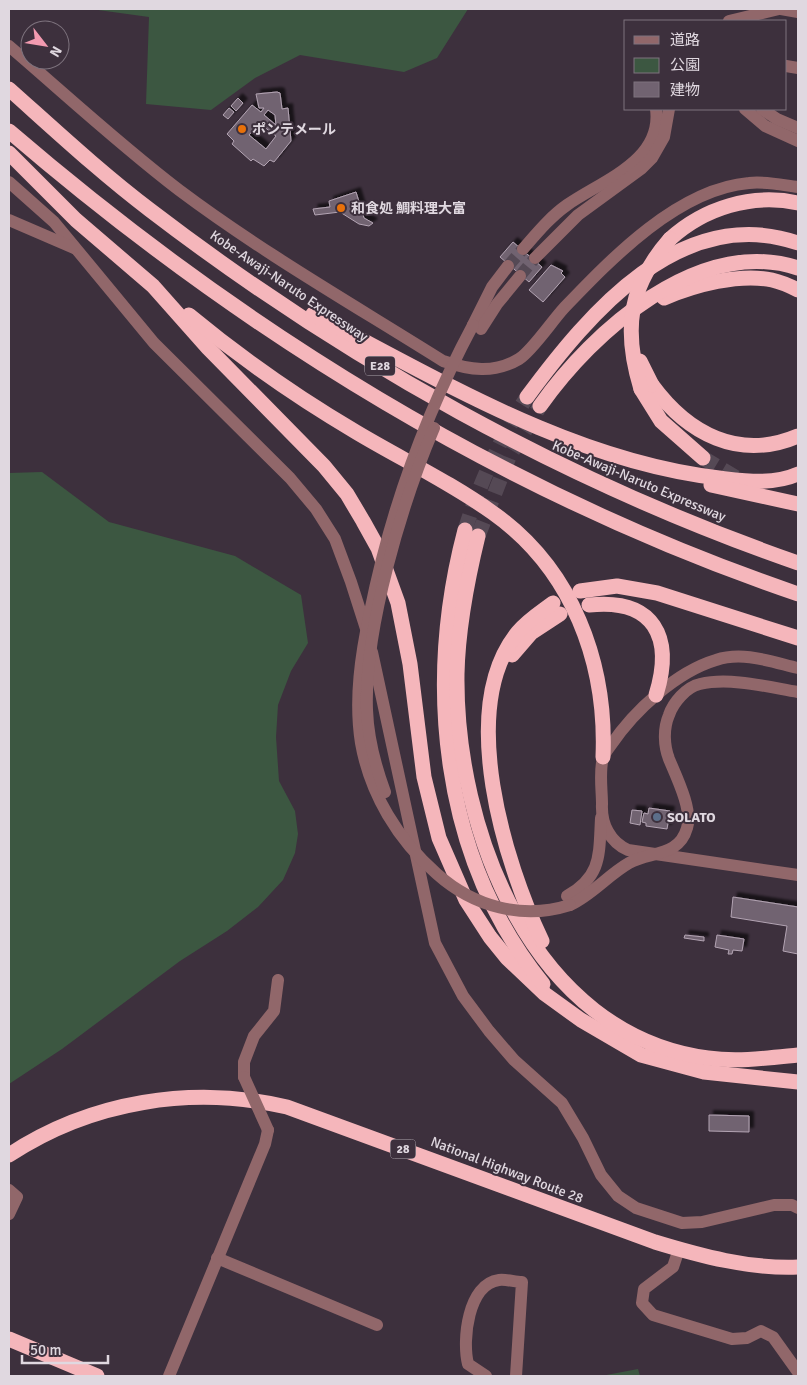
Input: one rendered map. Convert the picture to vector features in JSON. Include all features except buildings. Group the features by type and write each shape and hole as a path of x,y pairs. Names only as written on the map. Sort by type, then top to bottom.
{"highway":[{"name":"Kobe-Awaji-Naruto Expressway","path":"9,89 148,209 254,284 392,373 467,418 542,457 671,514 798,563"},
{"name":"E28","path":"9,132 109,214 191,276 283,340 436,434 530,483 604,517 702,558 798,594"},
{"path":"9,153 76,220 204,327 285,387 355,432 494,513 539,554 571,603 594,660 602,707 603,757"},
{"path":"703,458 661,421 646,387 635,338 634,316 641,281 659,252 670,239 697,219 730,205 769,200 798,203"},
{"path":"527,397 557,357 592,318 626,286 663,260 699,242 735,235 771,235 798,243"},
{"path":"540,406 581,355 618,322 664,290 715,268 742,262 759,261 798,268"},
{"path":"618,322 668,297 718,283 740,280 772,280 798,290"},
{"path":"254,284 475,397 598,451 713,486 798,504"},
{"path":"153,286 208,348 324,466 346,494 378,548 398,602 410,664 424,777 439,838 450,868 477,918 506,958 525,977 564,1007 620,1045 659,1061 704,1072 798,1082"},
{"path":"646,387 661,397 688,423 718,440 751,447 768,446 798,436"},
{"path":"652,467 750,481 779,480 798,474"},
{"path":"564,1007 535,975 496,912 479,874 468,842 452,776 444,708 444,648 455,567 472,532 457,673 461,741 473,807 492,868 504,895 538,950 569,988 608,1020 645,1040 707,1058 737,1060 798,1055"},
{"path":"580,591 617,586 657,593 798,638"},
{"path":"588,605 607,603 629,608 646,618 657,630 664,658 656,695"},
{"path":"557,608 530,619 518,632 508,648 495,680 489,717 494,791 512,869 543,945 569,988"},
{"name":"National Highway Route 28","path":"9,1155 29,1142 59,1128 119,1106 164,1098 238,1097 287,1107 607,1226 702,1256 751,1264 798,1267"},
{"path":"9,1339 97,1376"}],"street":[{"path":"733,20 780,9 798,12"},
{"path":"9,46 109,133 178,189 229,226 443,361 467,369 481,370 504,365 520,358 564,309 626,249 671,212 692,200 721,188 750,182 798,187"},
{"path":"523,249 547,221 639,157 654,131 656,110"},
{"path":"535,258 578,215 652,158 664,137 669,110"},
{"path":"746,110 765,126 798,141"},
{"path":"764,110 777,119 798,128"},
{"path":"9,182 42,210 77,249 154,343 290,478 316,509 335,539 360,608 371,649 435,943 464,996 489,1031 514,1060 562,1103 583,1138 601,1175 618,1196 636,1208 682,1223 702,1222 774,1205 792,1205 798,1208"},
{"path":"9,220 77,249"},
{"path":"508,266 492,287 432,434 392,554 382,594 369,669 367,710 379,777 395,812 421,849 440,867 480,893 502,901 526,905 548,904 568,900 590,893 631,862 672,850 680,842 688,827 688,812 665,745 666,722 673,704 698,684 722,682 798,692"},
{"path":"477,327 520,276"},
{"path":"568,900 591,878 598,856 603,757 619,734 656,695 686,674 717,659 742,656 798,668"},
{"path":"601,814 611,838 617,845 628,850 798,875"},
{"path":"169,1376 265,1144 268,1130 244,1077 244,1062 254,1036 274,1011 278,980"},
{"path":"9,1191 17,1197 9,1214"},
{"path":"679,1249 673,1267 644,1289 642,1303 653,1315 732,1339 746,1338 760,1331 772,1337 798,1372"},
{"path":"217,1258 378,1325"},
{"path":"486,1376 468,1364 465,1353 471,1307 482,1289 498,1280 522,1282 516,1376"}],"green space":[{"path":"91,9 468,9 437,58 404,72 300,55 255,78 211,110 146,104 149,17"},
{"path":"42,472 109,522 235,556 301,595 308,643 291,671 278,705 276,737 279,781 295,811 298,834 295,853 283,880 258,907 227,931 180,961 62,1049 9,1084 9,473"},
{"path":"638,1369 640,1376 601,1376"}],"tunnel":[{"path":"508,266 523,249"},
{"path":"520,276 535,258"},
{"path":"465,530 477,495 492,461 527,397"},
{"path":"478,536 509,457 540,406"},
{"path":"703,458 740,480"}],"place":[{"name":"ポンテメール","path":"242,129"},
{"name":"和食処 鯛料理大富","path":"341,208"},
{"name":"SOLATO","path":"657,817"}]}
